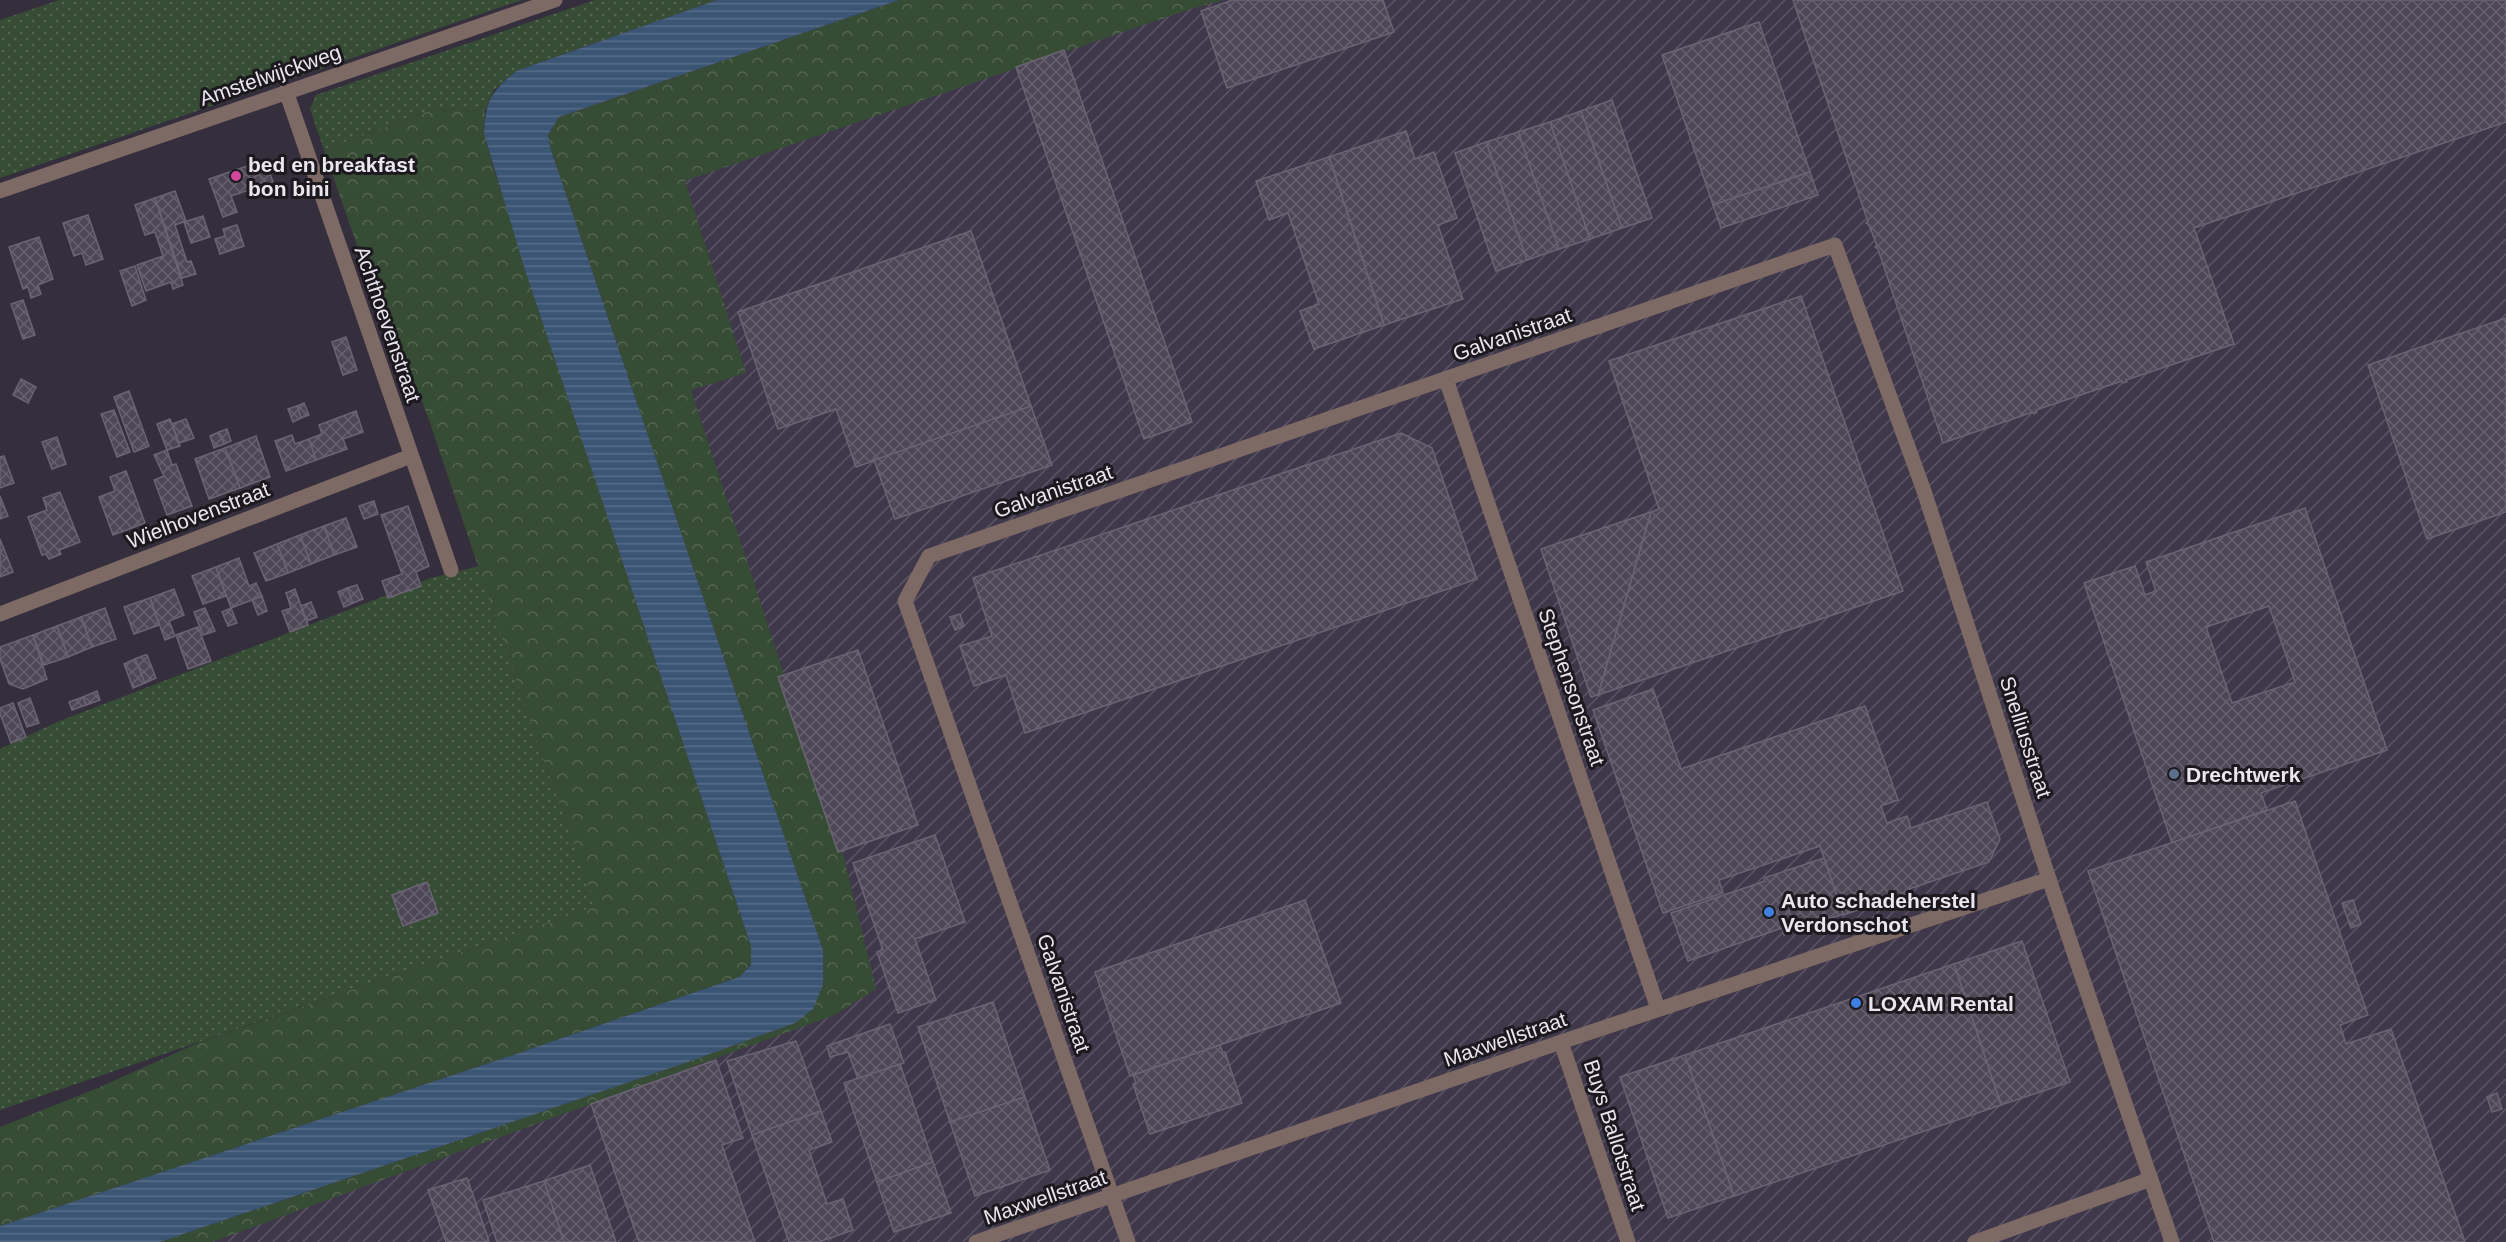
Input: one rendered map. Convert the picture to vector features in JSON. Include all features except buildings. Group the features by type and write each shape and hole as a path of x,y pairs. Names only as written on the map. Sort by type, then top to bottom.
{"street":[{"name":"Amstelwijckweg","path":"0,191 555,0"},
{"name":"Achthoevenstraat","path":"286,92 452,570"},
{"name":"Galvanistraat","path":"1128,1242 905,601 929,556 1835,245"},
{"name":"Snelliusstraat","path":"1835,245 1934,520 2049,879 2151,1179 2167,1240"},
{"name":"Stephensonstraat","path":"1446,379 1658,1009"},
{"name":"Wielhovenstraat","path":"0,614 411,456"},
{"name":"Maxwellstraat","path":"976,1242 1658,1009 2049,879"},
{"name":"Buys Ballotstraat","path":"1561,1042 1628,1242"},
{"path":"1975,1242 2151,1179"}],"shaded area":[{"path":"1123,0 2506,0 2506,1242 195,1242 859,991 600,181"}],"green space":[{"path":"59,0 522,0 0,178 0,20"},
{"path":"595,0 717,0 516,71 494,90 485,111 434,109 324,150 310,109 316,95"},
{"path":"899,0 1223,0 685,181 746,373 691,390 844,858 876,989 835,1015 212,1242 160,1242 685,1063 795,1023 813,1009 823,950 551,150 548,135 559,117"},
{"path":"434,109 485,111 484,134 493,166 751,946 751,965 739,977 0,1226 0,1127 100,1087 200,1042 596,906 536,739 430,423 414,380 400,370 324,150"},
{"path":"479,566 536,739 597,906 0,1110 0,749 57,722 431,578"}],"water":[{"path":"717,0 899,0 559,117 548,135 551,150 823,950 823,985 813,1009 795,1023 685,1063 160,1242 0,1242 0,1226 739,977 751,965 751,946 525,270 484,134 486,113 491,98 516,71"}],"place":[{"name":"bed en breakfast bon bini","path":"236,176"},
{"name":"Drechtwerk","path":"2174,774"},
{"name":"Auto schadeherstel Verdonschot","path":"1769,912"},
{"name":"LOXAM Rental","path":"1856,1003"}]}
